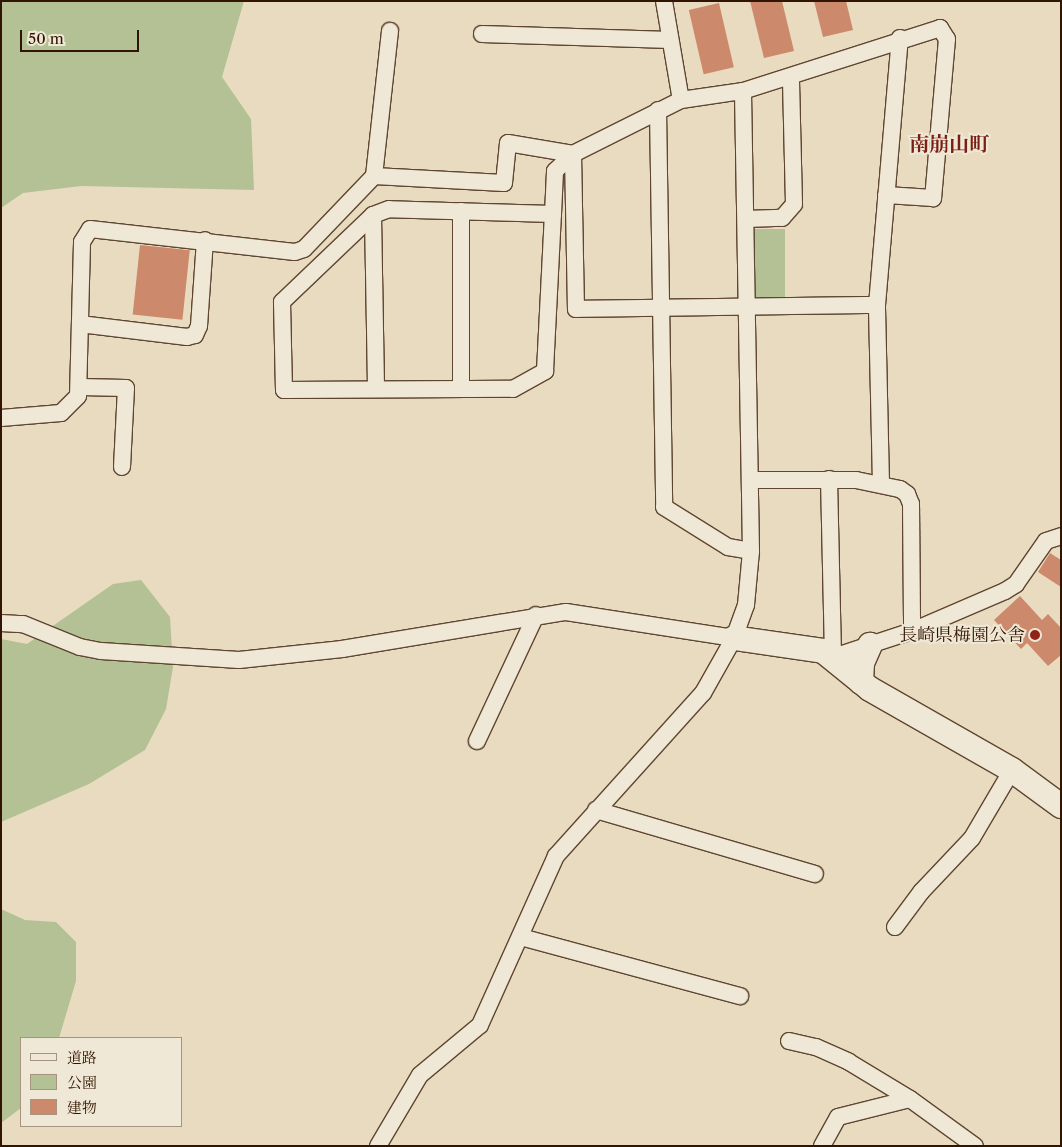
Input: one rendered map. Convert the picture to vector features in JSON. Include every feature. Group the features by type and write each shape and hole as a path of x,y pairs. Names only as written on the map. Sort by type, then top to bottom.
{"street":[{"path":"665,1 681,100"},
{"path":"553,214 389,209 373,215 282,302 284,390 514,389 545,370 553,214 555,171 573,154 681,100 743,91 791,78 934,27 944,32 947,39 933,198 886,195"},
{"path":"1,418 61,413 74,404 80,387 82,242 90,229 205,240 295,252 304,249 374,176 390,31"},
{"path":"482,34 670,40"},
{"path":"881,484 877,305 900,38"},
{"path":"746,219 782,218 794,204 791,78"},
{"path":"378,1146 420,1074 480,1025 556,856 596,810 688,713 734,638 746,606 751,551 743,91"},
{"path":"658,110 664,507 728,547 751,551"},
{"path":"374,176 504,183 508,143 573,154"},
{"path":"573,154 576,309 877,305"},
{"path":"461,211 461,388"},
{"path":"373,215 376,389"},
{"path":"80,324 187,337 195,335 199,326 205,240"},
{"path":"80,387 126,388 122,467"},
{"path":"750,480 829,479 881,484 900,489 911,504 912,631"},
{"path":"829,479 833,657"},
{"path":"833,657 912,631 1016,584 1046,541 1061,536"},
{"path":"477,741 536,615"},
{"path":"1,624 23,624 80,647 179,659 239,660 342,649 536,615 592,615 734,638 814,647 833,657 861,682 1012,770 1061,806"},
{"path":"861,682 862,663 870,645"},
{"path":"895,927 921,892 972,838 1012,770"},
{"path":"596,810 815,874"},
{"path":"521,937 740,996"},
{"path":"789,1041 816,1047 849,1062 910,1099 975,1146"},
{"path":"822,1146 838,1117 910,1099"}],"green space":[{"path":"1,1 244,1 222,77 251,119 254,190 81,186 23,193 1,208"},
{"path":"754,229 785,229 785,297 754,297"},
{"path":"141,580 170,617 173,667 166,709 145,750 89,784 1,822 1,639 27,644 113,584"},
{"path":"1,909 25,920 56,922 76,942 76,981 59,1037 20,1037 20,1109 1,1123"}],"building":[{"path":"750,1 782,1 794,51 764,58"},
{"path":"814,1 846,1 853,30 823,37"},
{"path":"719,3 734,67 704,74 689,10"},
{"path":"140,245 190,250 182,320 133,315"},
{"path":"1050,553 1061,560 1061,587 1038,572"},
{"name":"長崎県梅園公舎","path":"1020,596 1042,620 1048,614 1061,628 1061,655 1048,666 1027,643 1021,649 994,620"}],"place":[{"name":"長崎県梅園公舎","path":"1035,635"}],"district":[{"name":"南崩山町","path":"949,144"}]}
